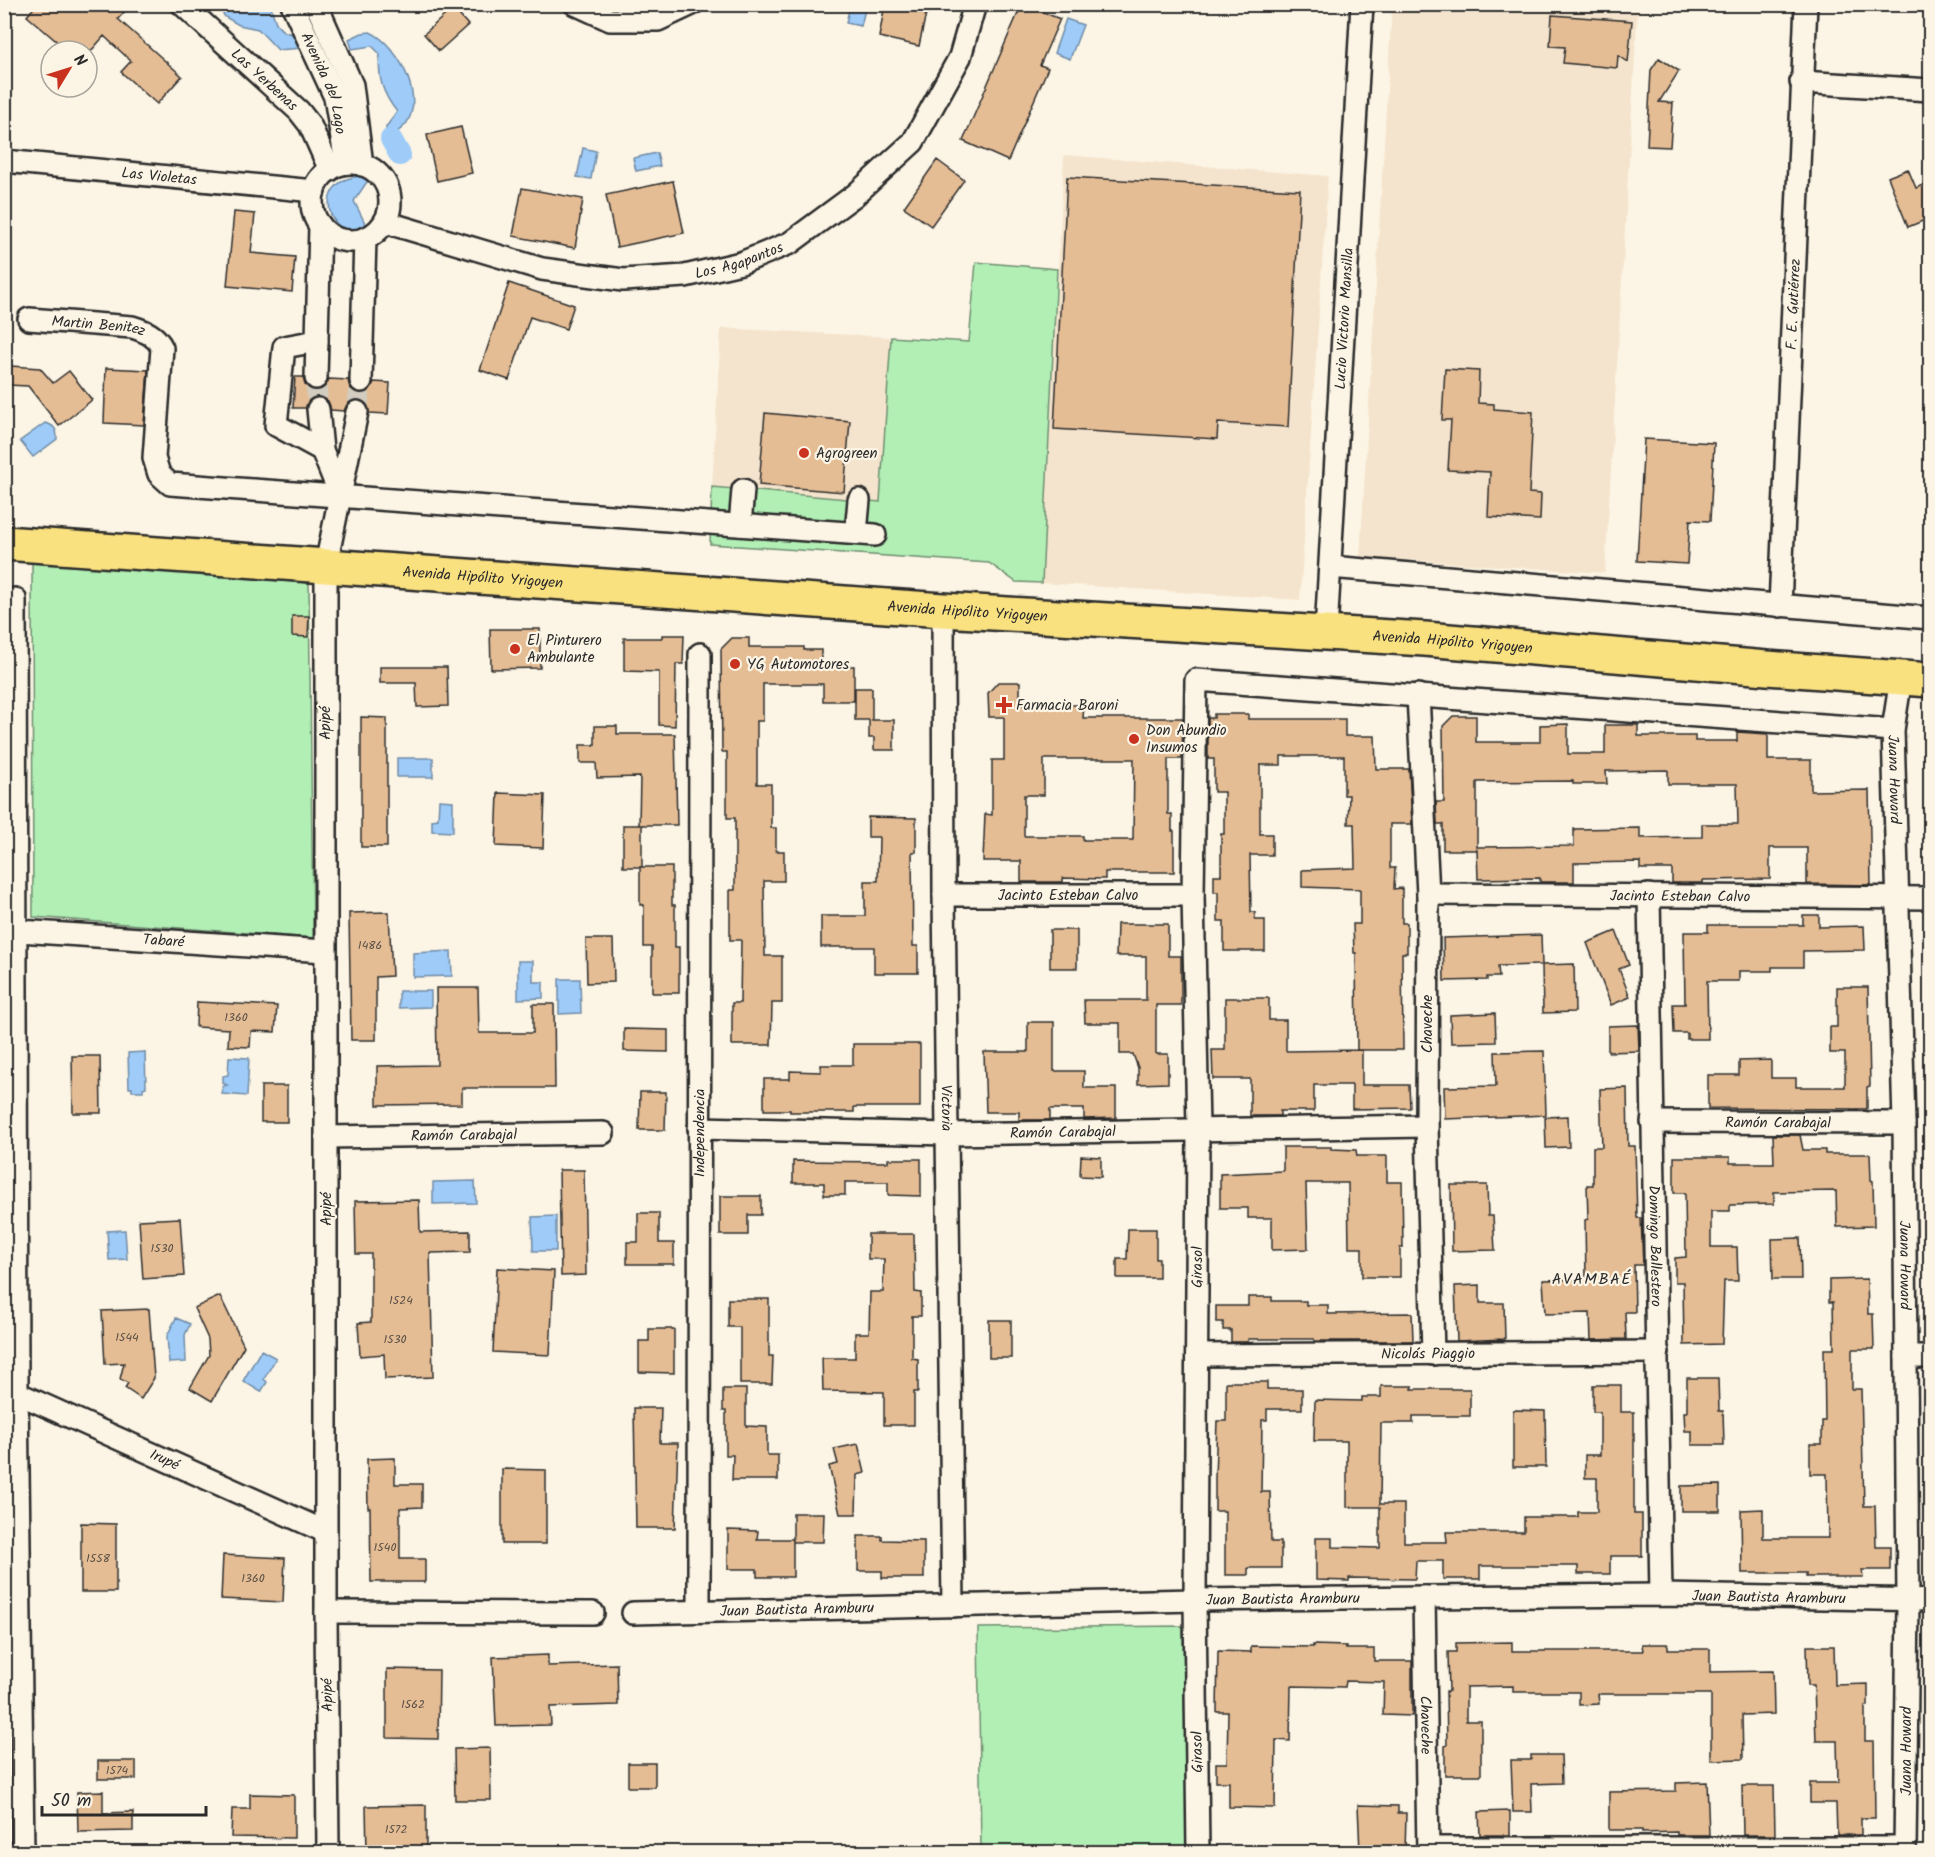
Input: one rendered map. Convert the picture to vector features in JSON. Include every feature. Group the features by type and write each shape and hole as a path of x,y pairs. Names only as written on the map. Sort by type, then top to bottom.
{"main road":[{"name":"Avenida Hipólito Yrigoyen","path":"4,543 943,610 1326,633 1916,679"}],"street":[{"name":"Las Yerbenas","path":"182,4 299,111 346,166"},
{"name":"Avenida del Lago","path":"292,4 335,97 346,166"},
{"name":"Avenida del Lago","path":"316,4 352,85 346,166"},
{"path":"575,4 610,20 658,20 692,4"},
{"name":"Los Agapantos","path":"385,222 542,269 623,280 685,276 741,263 790,243 855,195 912,142 960,57 975,4"},
{"name":"Lucio Victorio Mansilla","path":"1326,633 1362,4"},
{"name":"F. E. Gutiérrez","path":"1780,606 1806,4"},
{"path":"1801,82 1930,90"},
{"name":"Las Violetas","path":"4,160 314,191"},
{"path":"346,166 373,170 388,188 389,211 385,222 376,232 365,238 345,240 327,232 320,225 315,214 314,191 323,176 346,166"},
{"path":"316,378 320,225"},
{"path":"361,381 365,238"},
{"name":"Martin Benitez","path":"29,319 132,327 153,336 162,348 154,458 159,474 170,484 341,497"},
{"path":"317,341 284,347 276,424 322,450"},
{"path":"318,409 322,450 341,497"},
{"path":"326,565 357,412"},
{"path":"740,525 743,490"},
{"path":"341,497 865,534 859,500"},
{"name":"Apipé","path":"326,565 328,1852"},
{"path":"1330,567 1930,618"},
{"path":"15,599 10,930 10,1390 22,1852"},
{"name":"Victoria","path":"943,610 944,895 953,1606"},
{"name":"Independencia","path":"699,1611 700,654"},
{"name":"Juana Howard","path":"1905,1850 1908,1600 1904,1123 1893,730 1916,679"},
{"name":"Girasol","path":"1198,1852 1195,1600 1198,1128 1193,895 1196,680 1418,695"},
{"path":"1418,695 1893,730"},
{"name":"Chaveche","path":"1418,695 1428,894 1426,1126 1433,1354"},
{"name":"Jacinto Esteban Calvo","path":"1428,894 1930,898"},
{"name":"Jacinto Esteban Calvo","path":"944,895 1193,895"},
{"name":"Domingo Ballestero","path":"1648,895 1661,1595"},
{"name":"Tabaré","path":"10,930 325,951"},
{"name":"Ramón Carabajal","path":"1652,1122 1904,1123"},
{"name":"Ramón Carabajal","path":"699,1128 948,1134 1198,1128 1426,1126"},
{"name":"Ramón Carabajal","path":"326,1137 603,1132"},
{"name":"Nicolás Piaggio","path":"1197,1355 1658,1352"},
{"path":"1906,1357 1930,1357"},
{"name":"Irupé","path":"10,1390 326,1532"},
{"name":"Juan Bautista Aramburu","path":"633,1613 1424,1596 1661,1595 1930,1600"},
{"name":"Chaveche","path":"1424,1596 1428,1850"},
{"path":"326,1612 593,1613"},
{"path":"1428,1850 1905,1850"}],"shaded area":[{"path":"1392,5 1638,5 1605,573 1360,557"},
{"path":"1064,155 1328,176 1300,600 1042,583"},
{"path":"721,328 891,337 880,502 712,487"}],"green space":[{"path":"976,262 1057,269 1042,583 1016,582 989,563 710,544 712,487 880,502 891,337 969,342"},
{"path":"32,560 309,583 313,938 33,917"},
{"path":"1183,1626 1187,1852 981,1852 978,1628"}],"water":[{"path":"217,5 271,5 277,25 284,31 294,34 302,48 278,50 258,29 239,25 225,17"},
{"path":"850,5 866,5 861,26 846,23"},
{"path":"1066,19 1083,25 1070,59 1054,53"},
{"path":"370,32 392,50 408,79 412,94 412,109 407,122 397,132 396,138 386,139 386,127 397,112 382,85 379,71 380,54 372,46 352,49 349,39"},
{"path":"583,148 596,151 591,179 577,177"},
{"path":"657,153 660,166 636,171 633,158"},
{"path":"360,176 369,179 354,201 368,229 353,232 343,229 336,223 329,204 336,186 346,179"},
{"path":"45,423 54,428 57,439 33,457 20,441"},
{"path":"397,758 433,758 433,777 397,777"},
{"path":"439,800 453,801 453,832 432,831 432,820 438,819"},
{"path":"451,951 452,976 413,977 413,953"},
{"path":"518,961 533,961 533,982 543,982 543,998 518,999"},
{"path":"559,979 580,979 581,1013 559,1014"},
{"path":"399,991 431,991 431,1007 399,1008"},
{"path":"145,1052 146,1087 143,1091 132,1091 132,1088 129,1088 128,1053"},
{"path":"229,1057 249,1058 247,1096 222,1094 223,1086 227,1085 223,1083 223,1076 228,1075"},
{"path":"475,1181 476,1203 433,1204 433,1182"},
{"path":"556,1216 556,1251 533,1251 532,1217"},
{"path":"125,1230 127,1259 109,1260 107,1231"},
{"path":"176,1318 190,1324 185,1335 186,1362 169,1363 167,1336"},
{"path":"261,1350 276,1358 264,1379 267,1382 261,1392 243,1381"}],"building":[{"path":"37,4 131,4 118,19 182,76 157,104 121,72 131,61 104,36 99,42 99,39 54,39 27,16"},
{"path":"885,4 928,4 919,46 879,37"},
{"path":"1022,4 1060,19 1040,65 1048,68 1008,161 963,141"},
{"path":"453,8 468,25 439,51 424,34"},
{"path":"1552,15 1632,21 1628,62 1618,55 1617,68 1563,63 1565,47 1550,46"},
{"path":"1659,58 1679,71 1659,102 1673,103 1670,147 1647,146 1651,70"},
{"path":"461,127 472,173 437,181 427,135"},
{"path":"937,160 964,180 931,226 904,207"},
{"path":"1908,169 1916,188 1930,182 1930,218 1908,227 1888,177"},
{"path":"1067,177 1300,190 1288,427 1218,423 1217,439 1054,429"},
{"path":"673,181 684,233 617,247 606,195"},
{"path":"522,188 583,199 575,248 513,236"},
{"path":"234,212 255,214 251,253 295,257 292,292 227,286"},
{"path":"509,283 574,305 566,329 530,317 509,380 480,370"},
{"path":"10,366 40,368 53,383 69,371 92,400 59,426 28,386 8,385"},
{"path":"106,368 148,370 144,425 104,423"},
{"path":"1445,369 1479,371 1478,403 1494,404 1494,409 1533,412 1529,493 1541,494 1540,520 1488,517 1490,472 1448,470 1451,420 1442,420"},
{"path":"295,377 303,377 305,385 315,391 323,389 329,379 348,380 350,388 360,394 368,392 374,382 390,383 388,414 369,413 366,403 359,399 348,403 344,411 331,410 328,401 317,396 310,399 306,408 293,408"},
{"name":"Agrogreen","path":"765,413 850,421 844,492 759,485"},
{"path":"1644,439 1714,443 1710,521 1690,520 1687,564 1637,561"},
{"path":"292,616 309,616 308,637 292,636"},
{"name":"El Pinturero Ambulante","path":"490,629 540,629 540,668 491,669"},
{"path":"662,635 684,635 683,664 676,664 675,726 659,725 659,672 624,671 624,638 662,638"},
{"path":"732,638 749,638 749,647 804,647 804,650 821,650 821,666 854,666 854,701 823,701 823,684 763,684 763,721 757,721 757,784 771,784 771,828 776,828 776,851 784,851 784,881 764,881 765,956 782,956 782,1003 772,1003 771,1045 732,1045 732,1003 740,1003 741,940 730,940 730,890 735,890 735,818 727,818 727,752 722,752 721,649"},
{"path":"380,667 447,667 448,706 417,707 416,683 380,683"},
{"path":"998,682 1020,682 1020,705 1084,705 1083,718 1183,718 1182,759 1168,759 1168,814 1172,814 1172,831 1174,831 1174,872 1105,872 1105,879 1063,878 1063,882 1021,882 1021,861 983,861 985,814 992,815 992,760 1004,760 1004,717 989,717 988,693","holes":["1044,759 1134,759 1133,840 1083,840 1083,836 1024,836 1024,795 1044,795"]},
{"path":"855,688 872,688 872,720 894,720 894,750 874,750 874,738 869,738 869,720 855,720"},
{"path":"1214,714 1248,714 1248,719 1345,719 1345,736 1375,736 1376,769 1409,769 1412,824 1390,824 1390,868 1395,868 1394,889 1402,888 1402,923 1407,923 1407,953 1402,953 1403,1050 1357,1050 1356,953 1354,953 1353,924 1360,924 1360,889 1302,887 1302,870 1355,868 1354,824 1348,824 1349,795 1344,795 1344,756 1281,756 1281,765 1260,765 1260,834 1272,834 1272,855 1250,855 1251,912 1255,912 1255,920 1265,920 1265,951 1224,951 1224,921 1218,921 1218,892 1214,892 1214,875 1221,875 1224,792 1214,792 1214,759 1208,759 1208,718 1214,718"},
{"path":"1453,716 1476,716 1476,742 1540,742 1540,725 1568,724 1568,754 1605,754 1605,725 1638,725 1638,736 1695,736 1695,741 1737,741 1737,732 1768,734 1768,760 1811,760 1811,791 1869,790 1871,885 1807,884 1807,848 1770,848 1770,879 1672,883 1672,869 1640,869 1640,862 1574,863 1574,882 1540,882 1540,878 1478,879 1477,850 1443,850 1443,824 1437,824 1436,802 1444,802 1443,726","holes":["1668,770 1668,784 1737,784 1738,824 1702,824 1702,837 1640,838 1640,828 1574,829 1574,846 1477,847 1477,782 1573,781 1573,784 1607,784 1606,771"]},
{"path":"361,717 387,718 387,847 361,847"},
{"path":"595,726 617,726 617,734 675,734 677,825 639,825 640,777 597,778 596,763 580,763 580,745 595,745"},
{"path":"498,793 545,795 543,848 496,846"},
{"path":"868,817 916,818 916,852 912,852 913,946 918,946 918,973 874,973 874,947 821,947 821,916 865,916 865,881 878,881 879,837 868,837"},
{"path":"623,825 642,825 642,867 623,867"},
{"path":"640,867 672,867 675,947 679,947 679,993 652,993 652,947 644,947 644,905 640,905"},
{"path":"389,912 392,976 376,977 376,1040 351,1040 349,913"},
{"path":"1803,915 1819,915 1819,927 1864,926 1865,950 1803,951 1803,967 1772,967 1772,971 1739,971 1739,981 1707,981 1708,1039 1687,1039 1687,1033 1674,1033 1673,1004 1685,1004 1684,932 1708,932 1708,925 1803,925"},
{"path":"1117,924 1168,924 1168,956 1181,956 1181,1005 1156,1005 1156,1054 1168,1054 1168,1083 1138,1084 1138,1068 1133,1054 1120,1054 1120,1023 1085,1023 1084,1000 1146,1000 1146,956 1116,956"},
{"path":"1050,930 1077,930 1077,968 1050,968"},
{"path":"1616,931 1629,965 1619,969 1630,997 1611,1005 1587,943"},
{"path":"1541,935 1542,965 1498,966 1499,977 1487,977 1487,980 1444,981 1443,938"},
{"path":"586,939 613,939 614,982 587,983"},
{"path":"1574,964 1575,1012 1543,1013 1542,965"},
{"path":"1837,987 1868,987 1870,1086 1867,1087 1867,1109 1708,1108 1708,1075 1739,1075 1739,1061 1771,1060 1771,1078 1796,1078 1796,1087 1845,1087 1845,1053 1830,1053 1830,1027 1837,1027"},
{"path":"436,988 478,988 479,1033 533,1033 533,1004 554,1004 555,1088 462,1088 462,1104 377,1105 377,1066 437,1065"},
{"path":"1225,998 1269,998 1269,1020 1286,1020 1286,1051 1362,1050 1362,1085 1409,1085 1410,1108 1352,1109 1352,1085 1314,1085 1314,1111 1280,1111 1280,1116 1250,1116 1250,1079 1213,1079 1212,1050 1225,1050"},
{"path":"197,1002 277,1006 275,1032 251,1031 250,1047 228,1046 229,1029 196,1027"},
{"path":"1495,1013 1496,1042 1451,1043 1450,1015"},
{"path":"1028,1022 1054,1022 1054,1071 1084,1071 1084,1088 1116,1088 1116,1118 1084,1119 1084,1109 1050,1109 1050,1120 1019,1120 1019,1112 986,1112 984,1052 1028,1052"},
{"path":"1638,1025 1639,1051 1608,1052 1608,1026"},
{"path":"624,1029 668,1030 668,1052 624,1051"},
{"path":"853,1044 920,1044 920,1107 854,1107 854,1112 764,1110 764,1079 790,1079 790,1071 821,1072 821,1065 853,1065"},
{"path":"1544,1051 1546,1115 1445,1119 1444,1087 1496,1086 1495,1052"},
{"path":"72,1056 100,1056 101,1113 73,1113"},
{"path":"261,1086 287,1086 287,1122 261,1122"},
{"path":"1627,1088 1628,1146 1635,1146 1637,1218 1641,1218 1643,1265 1634,1265 1635,1312 1625,1312 1626,1339 1591,1340 1590,1313 1545,1314 1543,1280 1586,1279 1587,1185 1593,1185 1593,1147 1602,1147 1600,1089"},
{"path":"640,1092 666,1092 665,1130 639,1130"},
{"path":"1568,1116 1569,1147 1546,1148 1545,1117"},
{"path":"1773,1135 1800,1135 1803,1150 1825,1150 1825,1154 1870,1154 1874,1226 1837,1227 1836,1191 1774,1192 1774,1204 1730,1205 1730,1211 1711,1211 1711,1247 1737,1247 1738,1281 1724,1281 1722,1344 1684,1345 1683,1282 1675,1282 1675,1258 1686,1257 1685,1193 1674,1193 1674,1157 1730,1157 1730,1163 1774,1163"},
{"path":"1283,1147 1331,1147 1331,1149 1356,1150 1357,1156 1387,1156 1387,1182 1402,1182 1403,1248 1400,1248 1400,1277 1362,1277 1362,1248 1349,1248 1348,1183 1306,1183 1308,1249 1272,1250 1272,1218 1248,1218 1248,1208 1220,1208 1220,1174 1283,1171"},
{"path":"1081,1156 1101,1157 1101,1177 1080,1176"},
{"path":"888,1159 921,1159 921,1196 888,1195 888,1182 845,1182 845,1195 824,1195 824,1183 793,1183 793,1161 888,1162"},
{"path":"559,1170 584,1170 586,1275 561,1276"},
{"path":"1451,1185 1487,1185 1488,1216 1493,1216 1495,1250 1452,1251"},
{"path":"720,1196 761,1196 761,1215 748,1215 748,1235 720,1235"},
{"path":"419,1200 420,1232 470,1231 470,1252 430,1253 433,1377 385,1379 384,1354 360,1356 358,1323 371,1322 371,1254 356,1254 355,1201"},
{"path":"638,1213 659,1213 659,1243 674,1243 674,1264 627,1264 627,1242 638,1242"},
{"path":"180,1218 184,1276 143,1279 139,1220"},
{"path":"1128,1229 1156,1229 1156,1259 1159,1259 1159,1278 1117,1278 1117,1259 1127,1259"},
{"path":"868,1234 914,1234 915,1292 921,1293 921,1316 912,1316 912,1358 918,1359 918,1392 914,1392 914,1425 884,1425 884,1392 823,1391 822,1358 855,1358 855,1333 869,1333 870,1292 883,1292 884,1259 868,1259"},
{"path":"1800,1238 1801,1279 1773,1279 1772,1239"},
{"path":"497,1268 554,1271 550,1355 493,1352"},
{"path":"1867,1279 1868,1314 1873,1314 1874,1349 1852,1349 1852,1389 1861,1389 1864,1506 1875,1506 1876,1547 1890,1547 1890,1570 1862,1570 1863,1577 1806,1577 1806,1573 1742,1573 1741,1510 1763,1509 1763,1538 1828,1538 1827,1474 1810,1474 1810,1444 1822,1444 1822,1421 1825,1421 1824,1349 1834,1349 1833,1302 1829,1302 1829,1280"},
{"path":"1480,1285 1480,1303 1504,1303 1505,1339 1457,1341 1455,1286"},
{"path":"220,1296 244,1346 212,1401 190,1388 209,1355 208,1339 194,1308"},
{"path":"1248,1297 1272,1297 1272,1301 1306,1301 1306,1305 1328,1305 1328,1314 1412,1313 1413,1341 1248,1339 1248,1342 1231,1342 1231,1330 1223,1330 1223,1322 1216,1322 1216,1306 1248,1306"},
{"path":"728,1299 769,1299 769,1356 773,1356 772,1384 740,1384 740,1327 728,1327"},
{"path":"149,1309 154,1378 141,1399 125,1388 128,1383 120,1379 124,1363 105,1364 102,1311"},
{"path":"989,1320 1011,1320 1011,1358 989,1358"},
{"path":"649,1329 674,1329 674,1373 639,1372 639,1341 649,1341"},
{"path":"1687,1378 1718,1378 1719,1411 1723,1411 1724,1445 1692,1445 1692,1431 1685,1431"},
{"path":"1226,1382 1267,1382 1267,1389 1302,1389 1302,1409 1267,1409 1267,1420 1262,1420 1261,1492 1270,1492 1271,1542 1281,1542 1281,1568 1248,1568 1248,1575 1225,1575 1225,1511 1215,1511 1217,1421 1226,1421"},
{"path":"1593,1385 1621,1385 1621,1412 1634,1412 1634,1514 1642,1514 1642,1556 1610,1556 1610,1574 1578,1574 1578,1566 1480,1566 1480,1579 1443,1579 1443,1561 1416,1561 1415,1579 1316,1580 1316,1538 1332,1538 1332,1547 1380,1548 1380,1507 1347,1507 1347,1441 1314,1441 1315,1400 1362,1401 1362,1397 1381,1397 1381,1386 1413,1386 1412,1389 1470,1389 1470,1416 1413,1416 1413,1423 1381,1423 1380,1504 1404,1504 1404,1542 1447,1542 1446,1532 1524,1532 1524,1517 1578,1517 1578,1512 1597,1512 1597,1478 1585,1478 1585,1455 1600,1455 1600,1412 1593,1412"},
{"path":"723,1389 746,1389 746,1426 767,1427 767,1455 778,1455 778,1480 732,1480 733,1455 726,1455 726,1411 723,1411"},
{"path":"634,1408 661,1408 660,1443 678,1443 675,1528 636,1528"},
{"path":"1513,1410 1545,1411 1546,1467 1513,1467"},
{"path":"858,1444 865,1473 857,1475 856,1514 840,1514 829,1466 838,1464 834,1449"},
{"path":"395,1458 395,1484 422,1484 422,1507 400,1508 400,1559 425,1559 425,1582 371,1582 367,1459"},
{"path":"502,1469 546,1470 546,1544 502,1544"},
{"path":"1720,1485 1720,1511 1681,1511 1681,1486"},
{"path":"793,1513 824,1513 823,1542 793,1542"},
{"path":"81,1523 116,1524 116,1592 81,1592"},
{"path":"728,1530 758,1531 757,1539 793,1539 793,1577 757,1577 757,1569 728,1569"},
{"path":"858,1536 882,1536 882,1540 924,1541 924,1578 882,1578 882,1571 858,1571"},
{"path":"223,1555 285,1558 283,1602 221,1599"},
{"path":"1512,1642 1512,1651 1643,1651 1642,1644 1668,1644 1668,1649 1710,1649 1710,1672 1773,1671 1774,1714 1742,1715 1743,1759 1711,1760 1711,1694 1598,1694 1599,1704 1579,1705 1579,1692 1513,1692 1513,1686 1466,1687 1466,1721 1481,1721 1481,1775 1445,1775 1446,1691 1449,1691 1448,1652 1456,1652 1456,1643"},
{"path":"1313,1645 1346,1646 1346,1649 1374,1649 1374,1661 1412,1661 1412,1716 1383,1715 1384,1682 1346,1681 1345,1687 1291,1686 1290,1741 1276,1740 1275,1808 1229,1807 1229,1782 1216,1782 1216,1763 1227,1763 1228,1712 1217,1712 1218,1651 1251,1652 1251,1646 1313,1647"},
{"path":"1807,1646 1834,1646 1835,1685 1868,1684 1868,1706 1865,1706 1865,1741 1874,1741 1875,1818 1861,1818 1861,1835 1837,1835 1836,1803 1810,1803 1810,1783 1838,1783 1837,1741 1816,1741 1814,1685 1808,1685"},
{"path":"548,1655 548,1666 617,1664 618,1705 550,1707 551,1725 496,1726 493,1657"},
{"path":"387,1669 439,1670 438,1739 387,1738"},
{"path":"490,1748 491,1800 455,1800 454,1749"},
{"path":"1531,1755 1561,1755 1562,1783 1531,1784 1532,1812 1513,1812 1511,1760 1531,1760"},
{"path":"98,1761 136,1761 136,1779 98,1779"},
{"path":"628,1763 655,1763 655,1787 628,1787"},
{"path":"1707,1782 1709,1835 1609,1830 1609,1792 1676,1791 1676,1783"},
{"path":"1742,1786 1774,1786 1775,1835 1743,1835"},
{"path":"103,1791 103,1813 133,1812 133,1831 78,1832 77,1792"},
{"path":"250,1794 294,1795 294,1838 231,1837 232,1809 250,1809"},
{"path":"426,1805 426,1852 367,1852 366,1806"},
{"path":"1358,1805 1398,1806 1398,1813 1406,1813 1405,1852 1360,1852"},
{"path":"1510,1811 1510,1835 1480,1835 1479,1812"}],"waterway":[{"path":"391,139 400,155"}],"tunnel":[{"path":"316,378 318,409"},
{"path":"357,412 361,381"}],"place":[{"name":"Agrogreen","path":"804,453"},
{"name":"El Pinturero Ambulante","path":"515,649"},
{"name":"YG Automotores","path":"735,664"},
{"name":"Farmacia Baroni","path":"1004,705"},
{"name":"Don Abundio Insumos","path":"1134,739"}],"district":[{"name":"AVAMBAÉ","path":"1592,1278"}]}
